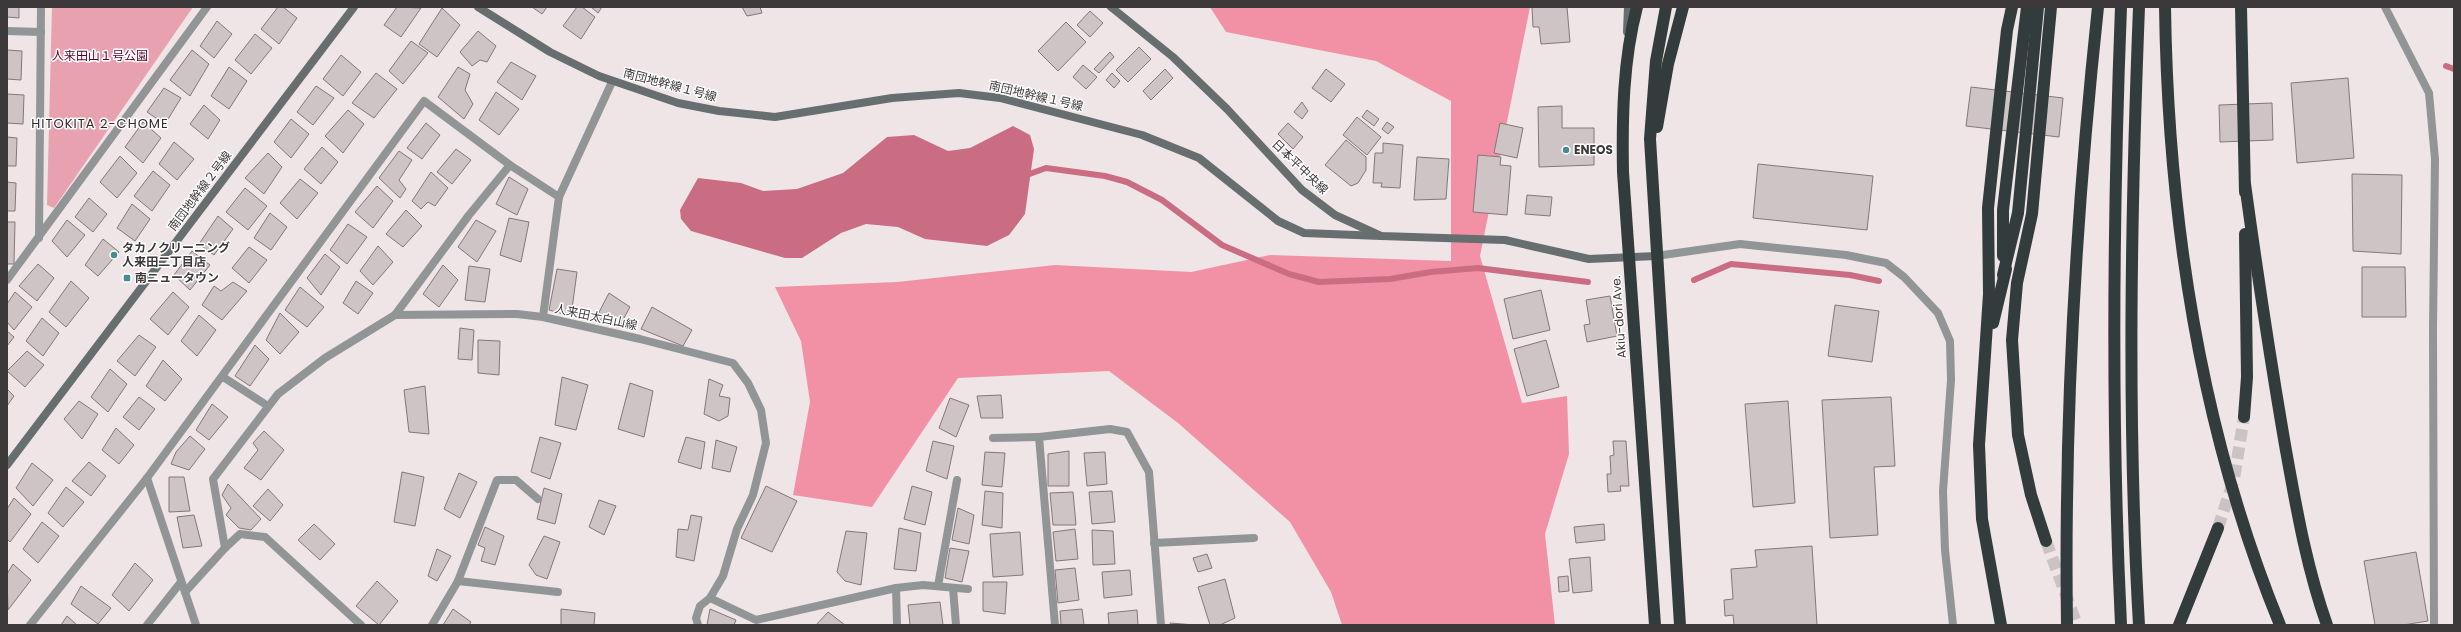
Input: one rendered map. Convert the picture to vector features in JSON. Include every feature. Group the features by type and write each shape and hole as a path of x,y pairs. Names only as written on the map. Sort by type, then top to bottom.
{"highway":[{"name":"Akiu-dori Ave.","path":"1637,7 1628,55 1623,172 1655,625"},
{"path":"1666,7 1652,100 1651,181 1680,625"},
{"path":"1651,181 1655,139 1668,64 1683,7"},
{"path":"2001,625 1987,553 1979,482 1980,407 1989,294 1988,208 2007,30 2012,7"},
{"path":"2003,275 2002,210 2027,7"},
{"path":"1984,367 2003,275 2018,213 2038,7"},
{"path":"2012,340 2017,283 2032,214 2051,7"},
{"path":"2067,625 2066,494 2073,314 2079,217 2098,7"},
{"path":"2121,7 2115,226 2114,352 2121,625"},
{"path":"2139,7 2134,218 2133,352 2134,472 2139,625"},
{"path":"2165,7 2172,159 2183,253 2198,342 2237,507 2262,581 2280,625"},
{"path":"2235,7 2241,50"},
{"path":"2241,7 2247,343 2244,417"},
{"path":"2244,184 2267,341 2296,505 2307,558 2327,625"},
{"path":"1988,208 2003,275 2012,340 2018,435 2031,495 2046,541"},
{"path":"2003,275 2032,214"},
{"path":"2179,625 2218,528"}],"street":[{"path":"39,238 41,7"},
{"path":"7,280 207,7"},
{"name":"南団地幹線２号線","path":"7,465 354,7"},
{"path":"478,7 550,52 612,82"},
{"name":"日本平中央線","path":"1111,7 1173,57 1222,104 1302,190 1335,215 1381,236 1505,240 1589,259 1656,256"},
{"path":"1625,99 1628,7"},
{"path":"2385,7 2428,93 2435,159 2432,329 2434,625"},
{"path":"7,31 41,32"},
{"name":"人来田太白山線","path":"612,82 559,197 543,318 640,339 733,363 748,383 761,410 766,443 753,495 737,529 723,576 710,598 700,606 696,618 698,625"},
{"name":"南団地幹線１号線","path":"612,82 678,103 719,111 775,116 892,98 959,93 1000,98 1142,135 1199,158 1278,221 1304,233 1381,236"},
{"path":"30,625 147,478 223,377 424,101 510,165 559,197"},
{"path":"226,548 214,479 268,406 278,394 325,358 395,315 469,215 510,165"},
{"path":"1656,256 1740,244 1846,255 1886,263 1904,277 1938,313 1950,341 1951,380 1944,490 1945,550 1953,625"},
{"path":"395,315 517,314 543,318"},
{"path":"223,377 268,406"},
{"path":"993,438 1040,437 1110,429 1127,432 1149,472 1161,625"},
{"path":"1040,437 1055,625"},
{"path":"147,478 196,625"},
{"path":"432,625 458,581 497,480 516,480 538,499"},
{"path":"938,586 957,480"},
{"path":"184,592 240,534 265,537 361,625"},
{"path":"1154,543 1254,538"},
{"path":"458,581 558,592"},
{"path":"147,625 181,582"},
{"path":"710,598 756,620 896,588 923,585 968,589"},
{"path":"896,588 897,625"},
{"path":"953,588 956,625"}],"green space":[{"name":"人来田山１号公園","path":"52,7 193,7 54,208 47,205"}],"shaded area":[{"path":"1210,7 1530,7 1480,256 1522,403 1567,396 1569,454 1545,534 1555,625 1342,625 1331,592 1290,522 1178,423 1109,371 958,378 872,507 793,495 810,402 801,341 775,287 897,282 1055,265 1191,272 1270,255 1451,261 1451,101 1376,61 1226,32"},
{"path":"1013,126 1030,135 1034,149 1025,214 1009,235 987,246 925,239 898,227 866,224 841,233 802,258 785,258 691,231 681,219 680,210 698,178 741,183 763,191 797,189 843,173 887,137 914,135 948,151 970,148"}],"building":[{"path":"7,7 19,7 19,18 7,17"},
{"path":"278,7 283,7 297,18 279,44 261,29"},
{"path":"397,7 421,8 401,37 384,25"},
{"path":"532,7 547,7 542,14"},
{"path":"577,7 582,7 595,17 581,39 563,26"},
{"path":"591,7 602,7 598,13"},
{"path":"742,7 760,7 762,13 747,16"},
{"path":"1532,7 1567,7 1570,42 1541,44 1539,27 1533,27"},
{"path":"442,8 460,25 437,57 419,44"},
{"path":"1090,11 1103,23 1090,37 1077,25"},
{"path":"217,21 232,34 214,58 200,46"},
{"path":"1066,22 1086,42 1058,71 1038,51"},
{"path":"478,31 496,46 487,62 480,60 472,66 460,52"},
{"path":"255,34 272,48 251,74 235,60"},
{"path":"411,41 428,53 403,84 389,71"},
{"path":"1139,47 1151,59 1128,82 1116,70"},
{"path":"7,50 22,51 21,80 7,79"},
{"path":"192,50 209,64 190,96 170,80"},
{"path":"1110,52 1114,57 1099,73 1094,69"},
{"path":"341,55 361,72 343,96 323,79"},
{"path":"511,62 536,76 522,100 497,82"},
{"path":"1083,65 1097,77 1086,89 1073,77"},
{"path":"229,67 247,81 229,109 211,96"},
{"path":"458,67 470,74 465,90 473,104 464,119 438,97"},
{"path":"1165,69 1173,78 1151,100 1143,91"},
{"path":"1326,69 1345,84 1331,102 1312,88"},
{"path":"376,73 397,89 374,118 352,103"},
{"path":"1112,73 1120,81 1114,88 1106,80"},
{"path":"2348,78 2354,158 2297,163 2291,83"},
{"path":"316,86 334,98 313,125 297,112"},
{"path":"1971,87 2063,98 2059,137 1966,126"},
{"path":"164,88 181,98 165,124 147,112"},
{"path":"496,92 519,109 499,135 479,120"},
{"path":"7,94 24,95 23,124 7,123"},
{"path":"1302,102 1308,111 1302,119 1294,112"},
{"path":"2272,103 2273,140 2220,142 2219,105"},
{"path":"204,105 220,120 208,139 190,124"},
{"path":"1562,106 1562,128 1594,128 1594,165 1539,167 1538,107"},
{"path":"348,110 364,124 343,153 325,136"},
{"path":"1367,110 1379,119 1374,126 1362,117"},
{"path":"1357,117 1381,137 1367,155 1343,135"},
{"path":"291,119 309,134 291,158 274,142"},
{"path":"143,122 161,138 143,163 125,147"},
{"path":"1387,122 1394,127 1388,134 1382,129"},
{"path":"426,123 440,135 422,159 407,148"},
{"path":"1288,123 1303,137 1293,149 1278,134"},
{"path":"1500,123 1523,128 1517,158 1494,153"},
{"path":"7,137 17,138 16,166 7,166"},
{"path":"1346,140 1366,157 1366,170 1358,183 1351,186 1325,165"},
{"path":"174,142 194,159 177,180 159,164"},
{"path":"1383,143 1403,145 1400,188 1381,187 1382,183 1373,183 1375,153 1383,153"},
{"path":"322,147 338,162 321,184 304,169"},
{"path":"456,149 471,160 452,184 437,172"},
{"path":"399,151 412,160 399,180 406,189 400,198 379,178"},
{"path":"268,153 282,167 264,194 245,178"},
{"path":"1478,155 1501,157 1500,165 1511,166 1507,215 1473,212"},
{"path":"120,156 137,173 117,198 100,182"},
{"path":"1417,157 1449,159 1446,199 1414,200"},
{"path":"1758,164 1873,176 1867,230 1753,218"},
{"path":"153,171 170,185 152,211 134,196"},
{"path":"431,172 448,188 435,206 428,202 421,209 412,201"},
{"path":"2352,174 2402,175 2401,254 2353,251"},
{"path":"509,177 528,189 517,215 496,204"},
{"path":"300,179 318,193 297,219 280,203"},
{"path":"7,182 16,183 15,211 7,211"},
{"path":"377,186 393,201 373,228 355,212"},
{"path":"245,188 267,206 248,230 226,212"},
{"path":"1527,195 1552,197 1550,216 1525,214"},
{"path":"89,198 107,214 93,232 75,217"},
{"path":"132,204 150,219 135,241 117,228"},
{"path":"406,210 422,226 403,247 386,234"},
{"path":"270,213 287,227 271,250 254,238"},
{"path":"218,216 233,229 214,255 199,244"},
{"path":"509,218 529,222 521,262 500,255"},
{"path":"67,220 85,235 67,257 52,241"},
{"path":"476,220 496,231 477,262 458,247"},
{"path":"7,222 15,222 14,264 7,264"},
{"path":"348,224 367,237 347,264 330,250"},
{"path":"103,239 119,252 98,276 85,265"},
{"path":"378,246 393,262 373,285 360,271"},
{"path":"249,247 267,260 249,283 232,268"},
{"path":"192,251 210,265 190,290 174,275"},
{"path":"325,254 340,267 321,295 307,278"},
{"path":"38,264 54,278 37,301 19,286"},
{"path":"443,265 458,280 439,307 423,294"},
{"path":"469,266 490,269 485,302 465,300"},
{"path":"2362,267 2405,267 2406,317 2362,317"},
{"path":"557,269 577,272 571,316 549,310"},
{"path":"71,281 89,298 66,327 49,312"},
{"path":"356,281 373,293 358,314 343,303"},
{"path":"233,282 247,291 222,320 202,305 214,286 221,291"},
{"path":"300,287 324,307 307,327 285,310"},
{"path":"1541,290 1550,330 1513,339 1504,299"},
{"path":"15,292 32,307 14,330 7,322 7,304"},
{"path":"173,292 189,307 168,335 150,319"},
{"path":"609,293 630,307 619,327 596,318"},
{"path":"1610,296 1617,336 1587,342 1584,325 1590,324 1586,300"},
{"path":"1835,305 1879,311 1872,362 1828,356"},
{"path":"652,307 692,330 683,346 641,329"},
{"path":"280,313 299,332 280,354 266,340"},
{"path":"199,315 216,330 197,356 181,341"},
{"path":"42,318 59,333 43,356 26,341"},
{"path":"460,328 474,330 472,360 458,359"},
{"path":"7,331 14,337 7,346"},
{"path":"139,335 156,347 135,376 117,361"},
{"path":"478,340 500,341 499,375 478,373"},
{"path":"1546,340 1559,387 1527,396 1514,349"},
{"path":"255,345 269,359 250,386 235,376"},
{"path":"27,351 44,365 25,387 7,371"},
{"path":"163,360 182,379 165,401 146,386"},
{"path":"110,369 127,384 108,412 91,397"},
{"path":"562,377 588,385 576,430 555,425"},
{"path":"709,379 723,385 719,396 730,398 728,416 719,421 704,414"},
{"path":"630,383 653,391 644,437 618,429"},
{"path":"425,386 429,434 409,432 404,390"},
{"path":"7,389 14,396 7,406"},
{"path":"1001,395 1003,418 981,418 977,396"},
{"path":"139,397 155,409 139,430 123,417"},
{"path":"1891,397 1895,466 1874,467 1878,535 1830,538 1822,400"},
{"path":"950,398 969,405 956,437 939,428"},
{"path":"79,401 98,414 82,439 64,419"},
{"path":"1788,401 1795,503 1753,507 1745,404"},
{"path":"212,404 228,417 209,440 196,430"},
{"path":"116,428 134,445 119,464 102,450"},
{"path":"264,431 284,450 261,480 244,468 258,450 253,443"},
{"path":"190,436 205,449 189,470 171,464 176,452"},
{"path":"540,437 561,443 550,479 531,472"},
{"path":"686,437 705,442 701,469 678,462"},
{"path":"716,440 737,447 730,472 712,468"},
{"path":"933,441 954,446 947,479 926,471"},
{"path":"1613,441 1626,441 1629,486 1620,486 1621,491 1608,492 1607,474 1611,474 1610,456 1614,455"},
{"path":"1069,451 1069,486 1048,486 1048,454"},
{"path":"985,452 1005,453 1002,487 982,485"},
{"path":"1105,452 1107,484 1087,486 1084,453"},
{"path":"89,462 106,476 91,496 72,481"},
{"path":"32,463 53,480 33,506 16,488"},
{"path":"402,472 424,477 415,526 394,522"},
{"path":"459,473 477,482 460,518 444,509"},
{"path":"169,477 184,477 190,511 169,512"},
{"path":"228,484 261,519 251,530 239,528 226,515 231,508 222,495"},
{"path":"766,486 797,501 772,552 741,538"},
{"path":"912,486 932,492 925,525 904,519"},
{"path":"66,487 84,502 63,527 48,513"},
{"path":"544,488 562,494 555,524 537,519"},
{"path":"268,489 283,505 270,521 253,506"},
{"path":"985,491 1003,493 1002,528 982,525"},
{"path":"1112,491 1115,522 1092,524 1089,492"},
{"path":"1073,492 1076,525 1053,525 1050,493"},
{"path":"14,498 31,514 10,542 7,539 7,509"},
{"path":"599,500 616,506 604,535 589,527"},
{"path":"958,508 974,515 969,544 952,540"},
{"path":"194,515 202,546 183,548 177,517"},
{"path":"691,515 702,517 694,561 676,557 678,529 688,530"},
{"path":"42,522 59,536 38,563 23,549"},
{"path":"314,524 335,544 320,560 298,540"},
{"path":"1604,524 1605,540 1576,543 1574,527"},
{"path":"485,527 504,536 495,565 481,561 485,548 478,545"},
{"path":"899,528 921,533 916,571 894,569"},
{"path":"1075,529 1078,559 1056,561 1053,532"},
{"path":"1092,530 1113,531 1115,564 1093,565"},
{"path":"846,531 867,533 861,585 845,581 837,572"},
{"path":"1020,532 1023,575 993,577 990,534"},
{"path":"544,536 560,542 547,579 536,575 529,565"},
{"path":"1812,546 1817,625 1734,625 1733,615 1725,616 1724,600 1733,599 1731,569 1757,567 1755,550"},
{"path":"950,548 969,551 962,582 945,578"},
{"path":"437,549 451,556 437,581 428,576"},
{"path":"2416,552 2428,621 2403,625 2375,625 2364,561"},
{"path":"1207,554 1212,568 1198,572 1193,558"},
{"path":"1590,557 1592,591 1573,593 1569,559"},
{"path":"135,563 153,580 129,611 112,595"},
{"path":"13,564 31,580 8,610 7,574"},
{"path":"1075,568 1079,600 1058,603 1055,570"},
{"path":"1130,570 1132,595 1104,598 1102,572"},
{"path":"1568,576 1569,591 1559,592 1558,577"},
{"path":"1225,579 1235,618 1220,625 1210,625 1198,587"},
{"path":"377,581 398,601 379,625 356,606"},
{"path":"983,582 1007,582 1005,614 983,611"},
{"path":"81,586 111,608 98,624 71,604"},
{"path":"940,602 943,625 910,625 908,605"},
{"path":"453,609 471,622 469,625 443,625"},
{"path":"561,609 595,613 594,625 561,625"},
{"path":"710,609 736,620 734,625 707,625"},
{"path":"1082,609 1084,625 1061,625 1060,611"},
{"path":"1137,610 1138,625 1109,625 1108,613"},
{"path":"828,612 845,625 816,625"},
{"path":"67,616 77,625 61,625"},
{"path":"1170,623 1195,625 1171,625"}],"waterway":[{"path":"2446,66 2454,69"},
{"path":"1024,176 1046,168 1105,176 1127,182 1162,200 1222,245 1289,274 1319,282 1390,279 1431,272 1478,268 1588,282"},
{"path":"1694,280 1731,264 1850,275 1879,281"}],"tunnel":[{"path":"2218,528 2234,479 2244,417"},
{"path":"2046,541 2077,625"}],"place":[{"name":"ENEOS","path":"1566,150"},
{"name":"タカノクリーニング 人来田二丁目店","path":"114,255"},
{"name":"南ニュータウン","path":"127,278"}],"district":[{"name":"HITOKITA 2-CHOME","path":"100,123"}]}
